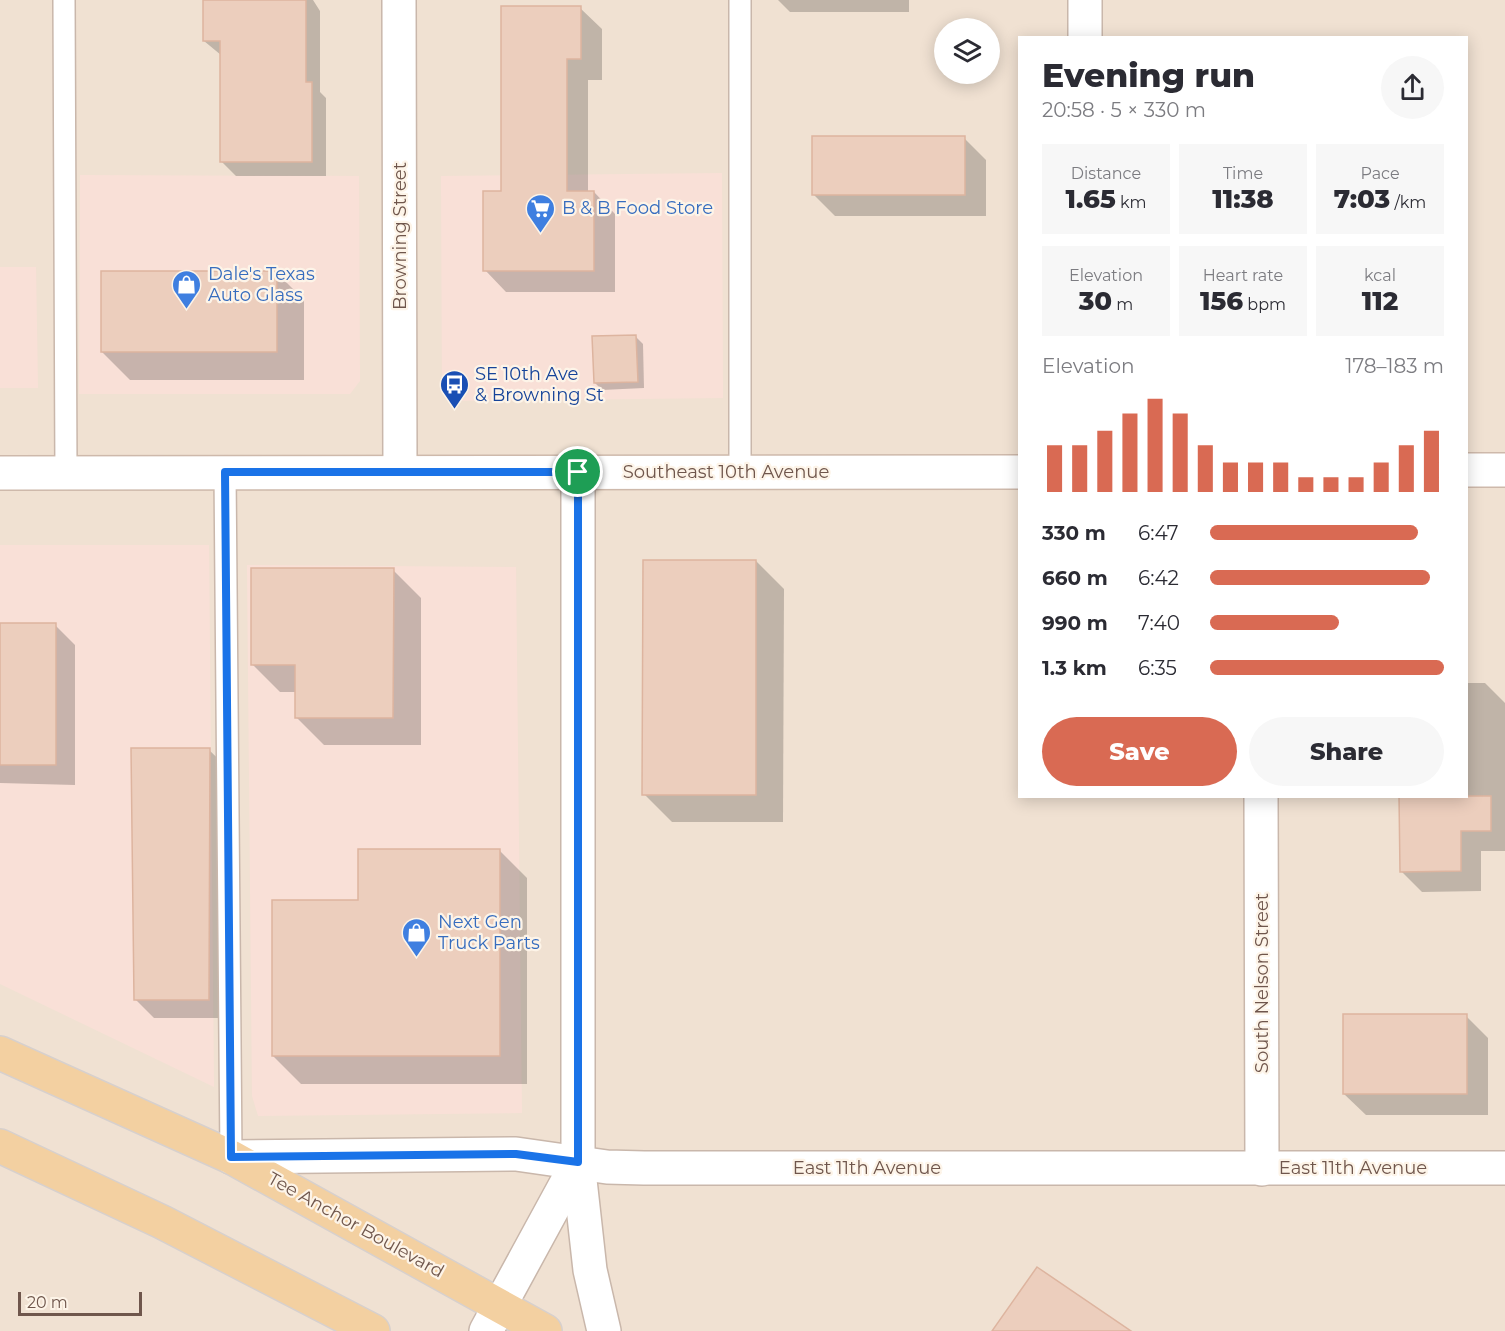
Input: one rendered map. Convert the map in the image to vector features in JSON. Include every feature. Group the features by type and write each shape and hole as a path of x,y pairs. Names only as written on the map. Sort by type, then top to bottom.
{"main road":[{"name":"Tee Anchor Boulevard","path":"0,1053 231,1157 494,1318 545,1331"},
{"path":"0,1146 162,1222 373,1331"}],"street":[{"name":"Browning Street","path":"399,0 400,472"},
{"path":"1085,0 1085,36"},
{"path":"1468,470 1505,470"},
{"path":"578,472 578,1162 590,1270 604,1331"},
{"name":"Southeast 10th Avenue","path":"0,473 1018,472"},
{"name":"South Nelson Street","path":"1261,798 1262,1169"},
{"name":"East 11th Avenue","path":"231,1157 516,1154 644,1168 1505,1168"},
{"path":"494,1318 578,1162"}],"lane":[{"path":"64,0 66,474"},
{"path":"740,0 740,473"},
{"path":"225,472 231,1157"}],"shaded area":[{"path":"0,0 1505,0 1505,1331 0,1331"},
{"path":"722,173 723,398 453,401 442,389 441,176"},
{"path":"80,175 359,176 360,381 350,394 79,394"},
{"path":"0,267 36,267 38,388 0,388"},
{"path":"0,545 209,545 214,1087 0,984"},
{"path":"247,565 516,567 522,1113 258,1116 252,1096"}],"building":[{"path":"203,0 306,0 306,82 312,82 312,162 220,162 220,41 203,41"},
{"path":"501,6 581,6 581,59 567,59 567,191 594,191 594,271 483,271 483,191 501,191"},
{"path":"812,136 965,136 965,195 812,195"},
{"path":"101,271 277,271 277,352 101,352"},
{"path":"636,335 638,382 594,383 592,336"},
{"path":"643,560 756,560 756,795 642,795"},
{"path":"251,568 394,568 393,718 295,718 295,665 251,665"},
{"path":"0,623 56,623 56,765 0,765"},
{"path":"131,748 210,748 209,1000 134,1000"},
{"path":"1491,796 1491,831 1461,831 1461,871 1400,872 1399,798"},
{"path":"358,849 500,849 500,1056 272,1056 272,900 358,900"},
{"path":"1343,1014 1467,1014 1467,1094 1343,1094"},
{"path":"1037,1267 1131,1331 992,1331"}],"place":[{"name":"B & B Food Store","path":"541,234"},
{"name":"Dale's Texas Auto Glass","path":"187,310"},
{"name":"SE 10th Ave & Browning St","path":"454,410"},
{"name":"Next Gen Truck Parts","path":"417,958"}],"route":[{"path":"225,472 578,472 578,1162 516,1154 231,1157 225,472"}]}
